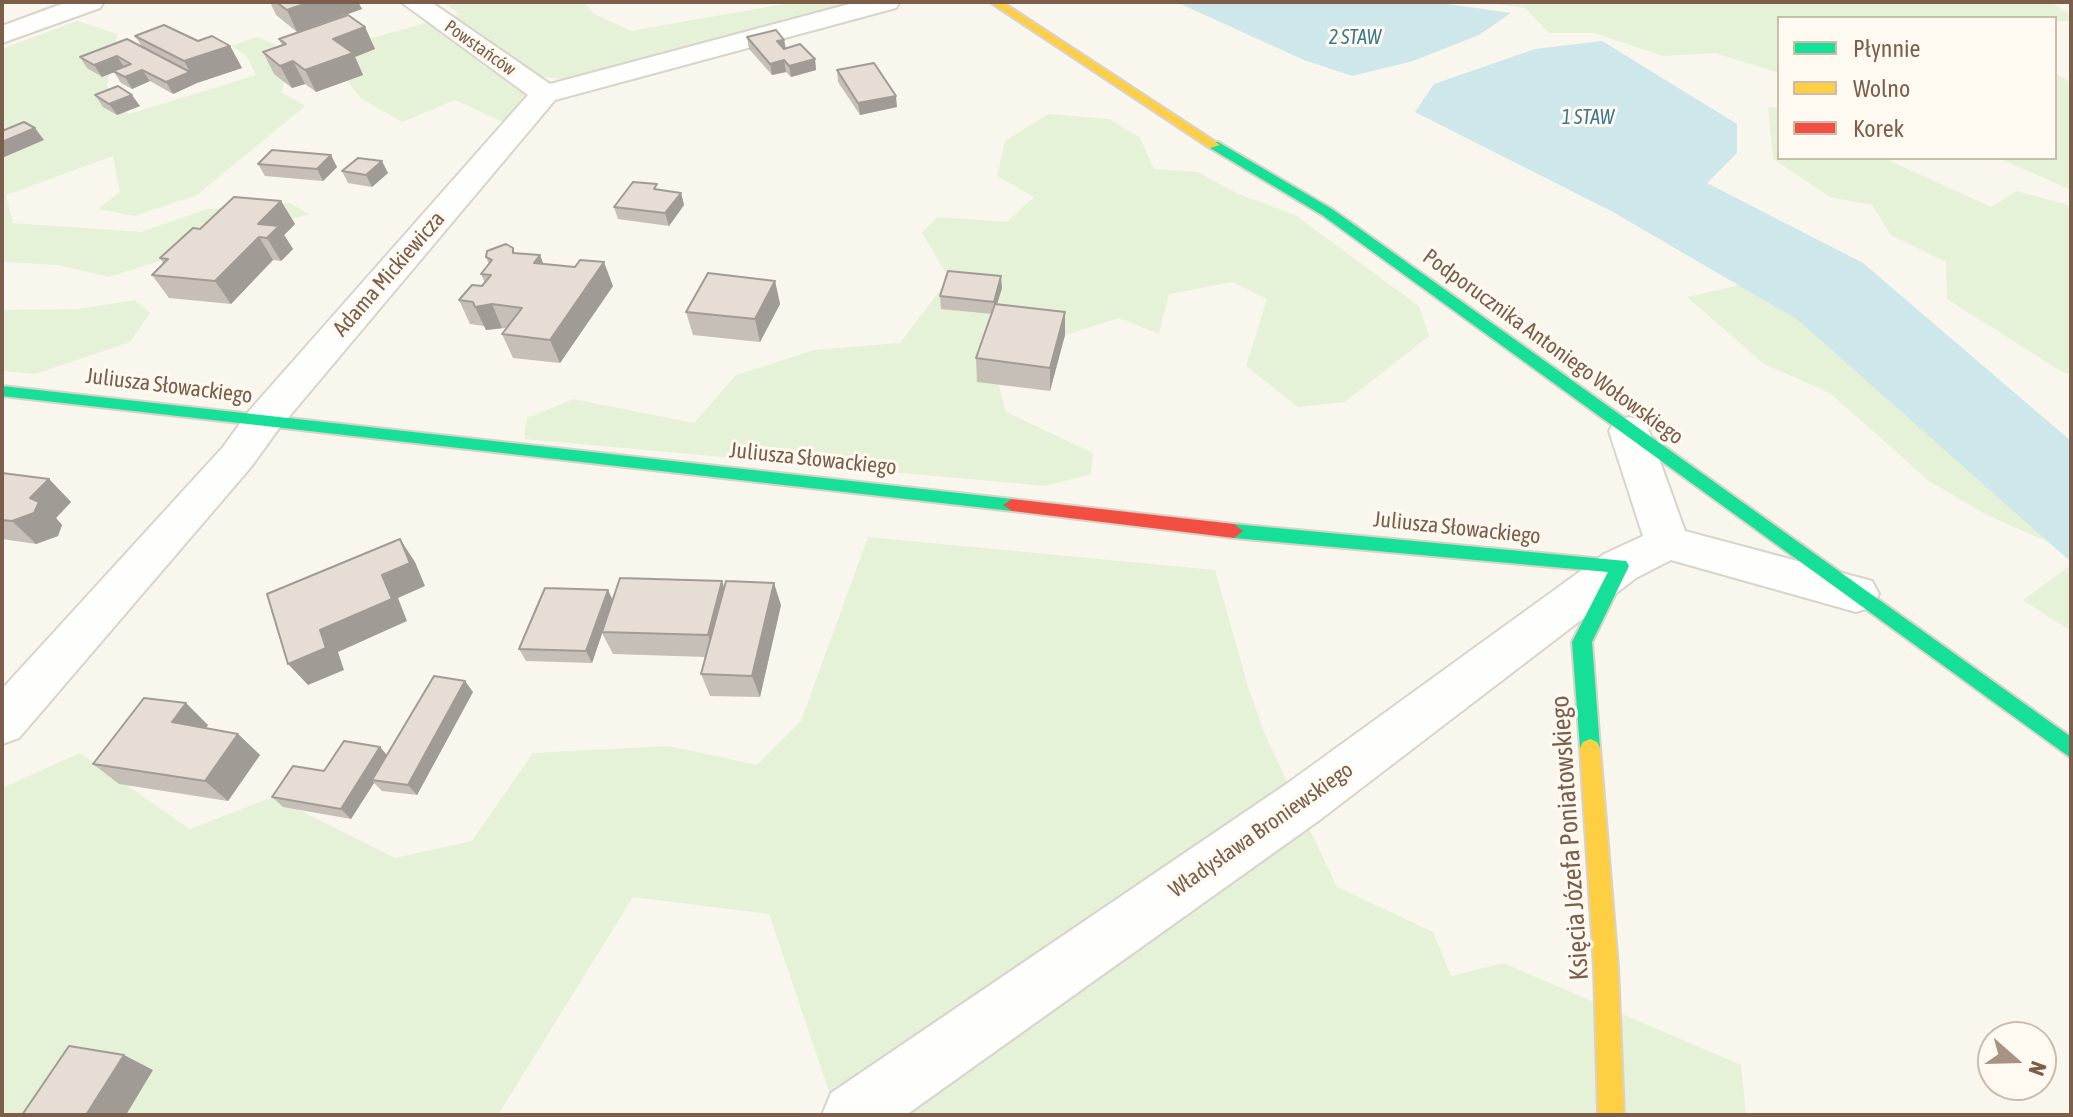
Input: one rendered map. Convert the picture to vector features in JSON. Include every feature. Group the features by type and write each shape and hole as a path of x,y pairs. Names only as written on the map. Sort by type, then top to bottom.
{"street":[{"path":"2,35 49,8 91,2"},
{"name":"Powstańców","path":"414,2 545,94"},
{"path":"545,94 887,2"},
{"name":"Podporucznika Antoniego Wołowskiego","path":"995,2 1257,173 1327,212 2071,749"},
{"name":"Adama Mickiewicza","path":"2,723 237,457 263,421 545,94"},
{"name":"Juliusza Słowackiego","path":"2,391 1247,532 1620,566"},
{"path":"1629,431 1667,543 1856,594"},
{"name":"Władysława Broniewskiego","path":"853,1115 1303,802 1620,566 1667,543"},
{"name":"Księcia Józefa Poniatowskiego","path":"1611,1115 1606,967 1582,642 1620,566"}],"green space":[{"path":"443,2 584,2 594,14 631,31 795,2 864,2 569,80 537,76 505,123 455,100 402,122 362,99 334,65 290,67 281,92 305,106 197,195 134,216 98,209 120,192 113,156 6,195 13,223 141,232 208,209 290,203 309,214 109,277 58,265 2,262 2,49 77,21 117,34 107,85 113,104 129,114 256,75 246,55 231,46 257,37 279,46 364,40 459,14"},
{"path":"1481,2 2051,2 2071,15 2071,21 2057,21 2057,16 1777,16 1777,72 1715,53 1663,56 1594,33 1549,33 1525,8"},
{"path":"2057,74 2071,83 2071,190 2004,160 2057,160"},
{"path":"1768,107 1777,108 1777,160 1891,160 1991,207 2017,191 2071,206 2071,374 2062,372 1947,299 1946,262 1891,235 1872,205 1830,197 1773,159"},
{"path":"1048,114 1110,119 1140,138 1154,169 1198,172 1238,194 1295,215 1419,306 1429,336 1345,402 1298,407 1246,366 1267,299 1233,282 1169,294 1159,334 1119,318 1046,341 990,353 1006,412 1093,453 1091,474 1046,486 524,439 527,418 573,399 694,423 736,375 814,350 900,343 949,278 922,233 937,217 1007,222 1034,197 997,176 1005,141"},
{"path":"1771,278 2071,552 1987,515 1929,481 1830,393 1764,364 1687,297"},
{"path":"135,300 150,313 130,342 35,374 2,371 2,310 79,309"},
{"path":"868,537 1215,570 1249,690 1266,737 1337,887 1433,932 1451,976 1503,963 1741,1065 1746,1115 837,1115 769,914 633,897 498,1115 2,1115 2,788 80,753 190,829 273,797 395,858 472,841 533,753 669,746 757,765 801,721"},
{"path":"2071,565 2071,631 2023,600"}],"water":[{"name":"2 STAW","path":"1176,2 1434,2 1511,13 1479,35 1413,61 1352,76 1304,60"},
{"name":"1 STAW","path":"1602,41 1737,124 1737,153 1707,183 1863,263 2071,441 2071,562 1798,320 1613,212 1415,112 1434,84 1535,49"}],"building":[{"path":"276,2 310,2 287,10"},
{"path":"348,15 365,27 333,39 353,53 305,70 293,61 280,66 263,52 286,44 279,39"},
{"path":"164,25 198,41 212,36 230,46 184,61 135,36"},
{"path":"776,30 784,40 777,41 784,49 800,44 815,59 789,66 784,60 770,64 747,37"},
{"path":"127,39 190,72 166,82 142,70 125,77 113,71 131,64 117,56 94,65 80,57"},
{"path":"874,63 896,96 858,103 837,70"},
{"path":"118,86 132,95 109,104 95,95"},
{"path":"24,122 35,128 2,142 2,131"},
{"path":"272,150 331,155 317,169 258,164"},
{"path":"358,158 382,161 366,175 342,171"},
{"path":"633,182 657,184 654,189 681,193 665,213 614,207"},
{"path":"234,197 281,201 258,224 279,226 267,238 259,237 215,281 152,275 168,259 160,258 193,228 200,229"},
{"path":"506,244 513,248 513,253 540,255 534,263 575,267 580,260 604,262 550,340 502,334 522,308 492,304 475,307 473,302 459,300 472,285 482,286 491,275 481,274 492,260 486,257 487,251"},
{"path":"948,271 1001,276 994,302 940,296"},
{"path":"708,273 775,281 755,319 686,312"},
{"path":"995,304 1065,312 1050,368 976,358"},
{"path":"2,473 49,479 30,498 39,502 34,513 12,521 2,520"},
{"path":"400,539 410,563 382,575 392,599 320,630 326,648 288,664 267,594"},
{"path":"620,578 722,581 708,635 602,632"},
{"path":"726,581 774,583 752,676 701,674"},
{"path":"545,588 608,590 586,651 519,649"},
{"path":"434,676 465,681 408,785 372,780"},
{"path":"144,698 186,703 172,722 238,734 205,781 93,764"},
{"path":"344,741 380,747 341,809 272,797 293,766 324,771"},
{"path":"69,1046 124,1055 86,1115 22,1115"}],"traffic: fast":[{"path":"1214,145 1327,212 2071,749"},
{"path":"2,391 1012,505"},
{"path":"1234,531 1620,566 1582,642 1590,748"}],"traffic: slow":[{"path":"995,2 1214,145"},
{"path":"1590,748 1606,967 1611,1115"}],"traffic: jam":[{"path":"1012,505 1234,531"}]}
